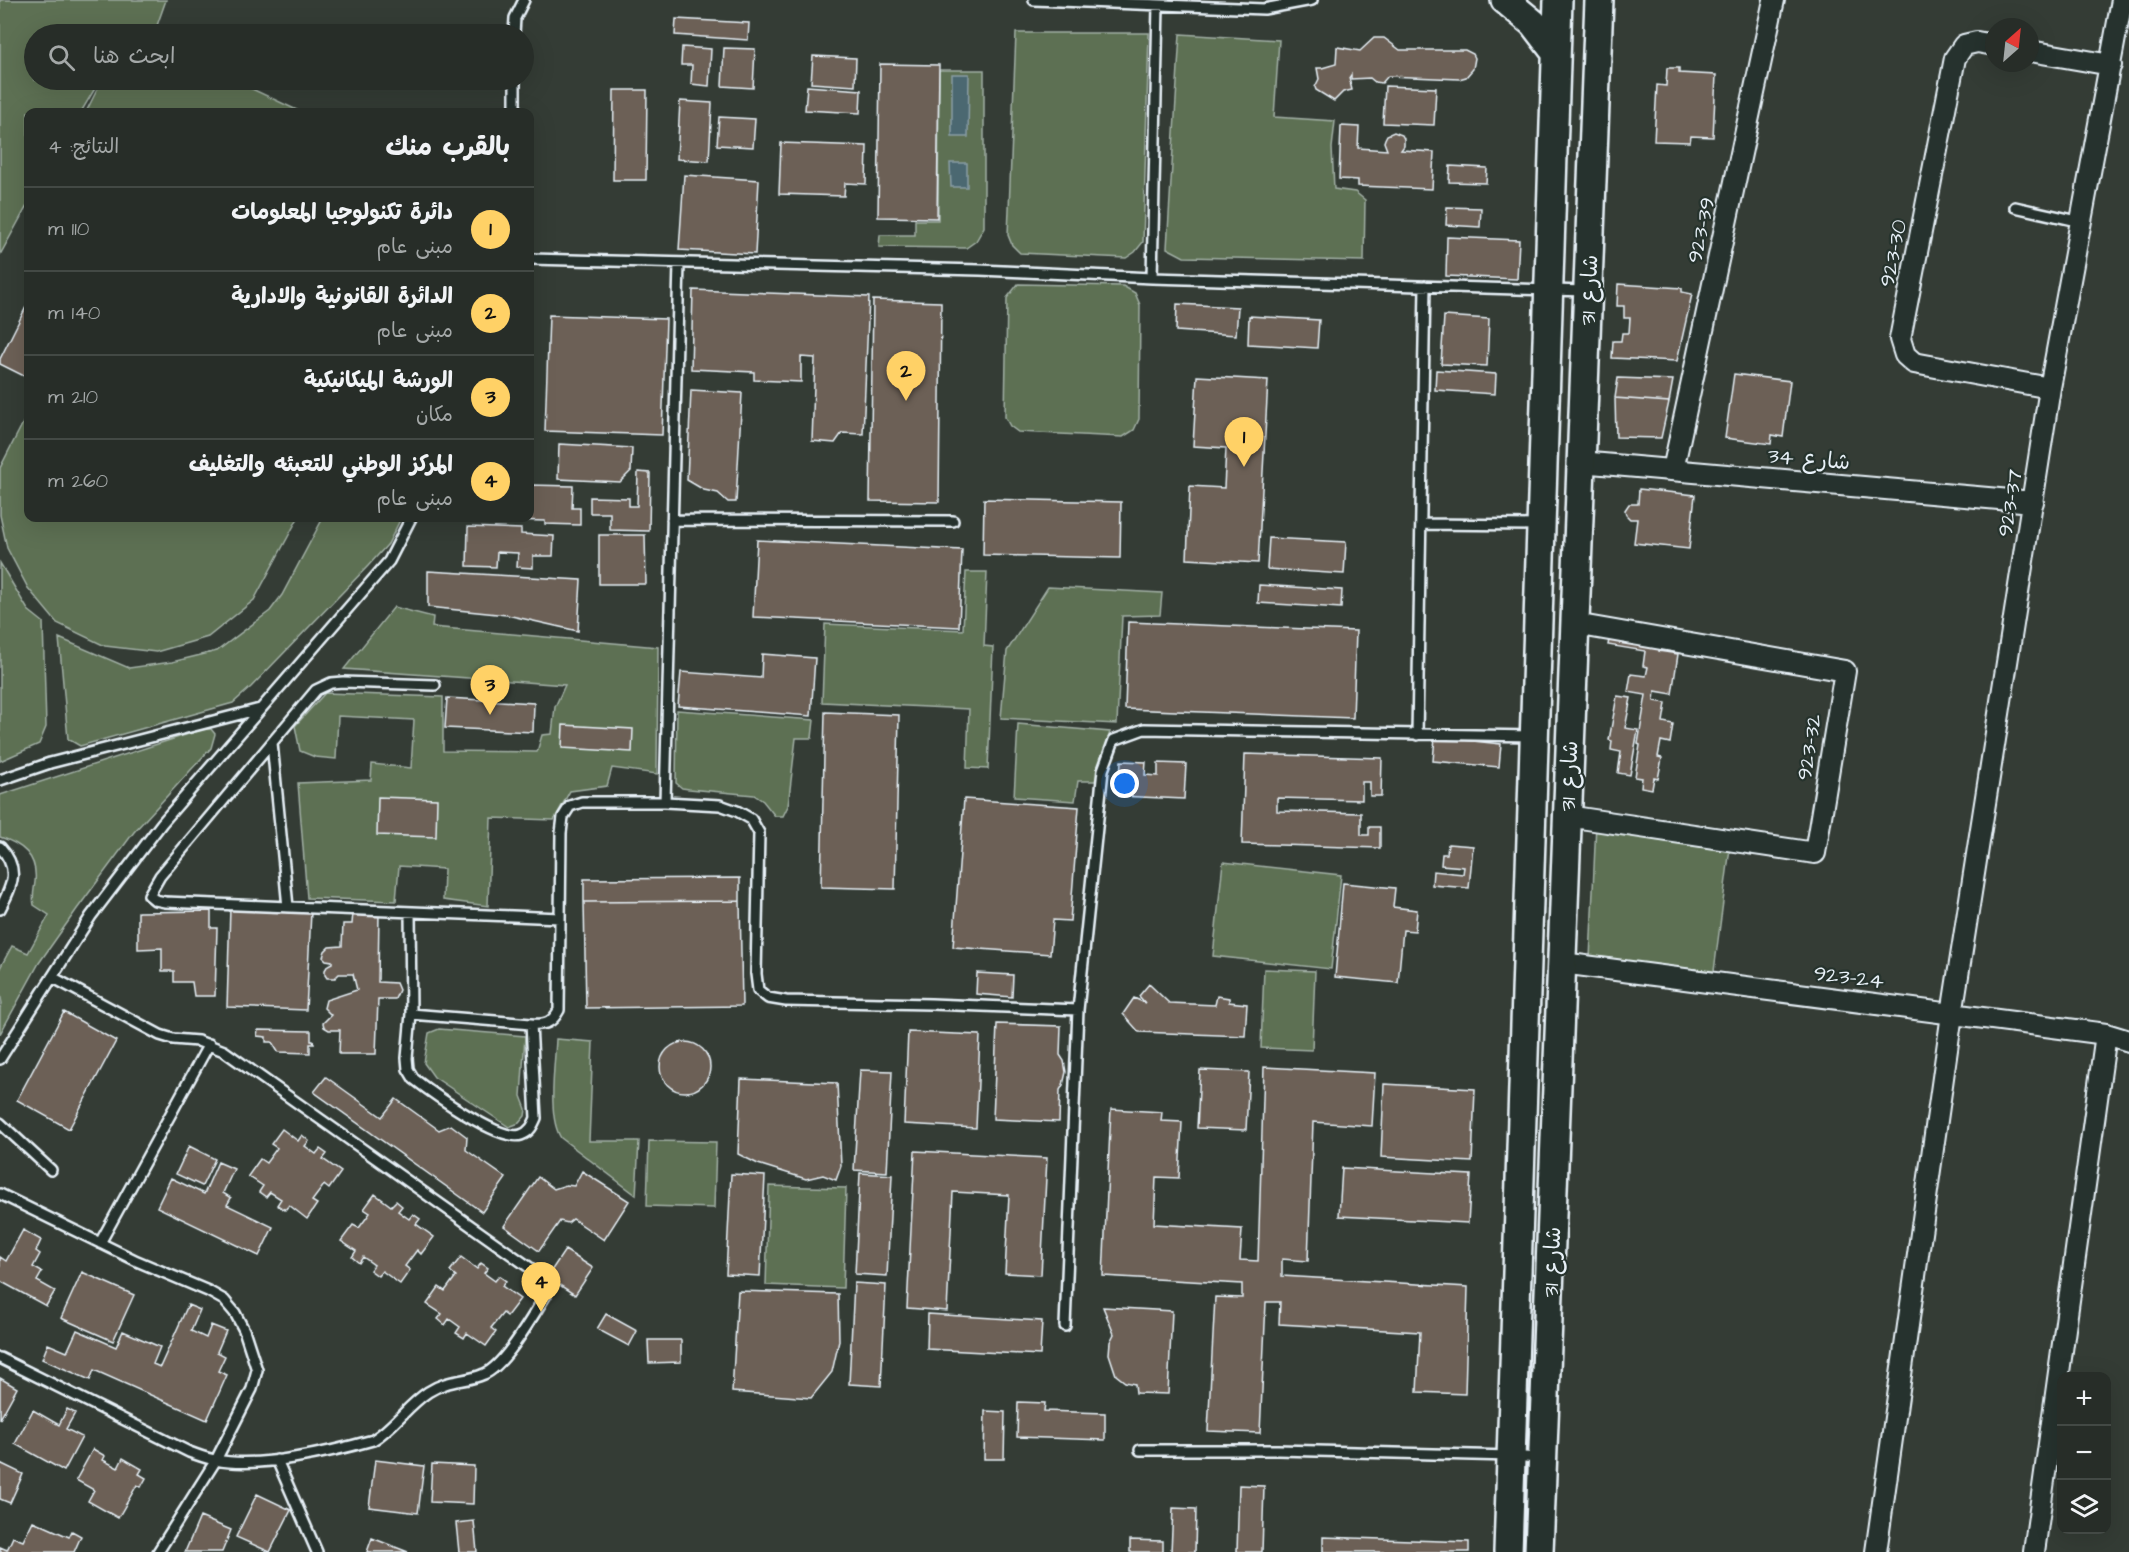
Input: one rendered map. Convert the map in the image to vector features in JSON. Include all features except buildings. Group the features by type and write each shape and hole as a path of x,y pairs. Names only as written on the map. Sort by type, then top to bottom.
{"street":[{"path":"1505,0 1533,23 1556,53"},
{"name":"شارع 31","path":"1508,1552 1558,0"},
{"name":"شارع 31","path":"1539,1552 1599,0"},
{"name":"923-39","path":"1673,470 1774,0"},
{"name":"923-37","path":"1876,1552 1952,1014 2050,388 2122,0"},
{"name":"923-30","path":"1985,43 1977,42 1964,45 1955,58 1900,339 1905,355 1914,363 2050,388"},
{"path":"2039,53 2111,65"},
{"name":"شارع 34","path":"1580,462 2033,502"},
{"name":"923-32","path":"1567,816 1815,853 1845,671 1575,624"},
{"name":"923-24","path":"1562,963 2106,1034 2129,1041"},
{"path":"2034,1552 2106,1034"}],"lane":[{"path":"515,24 515,18 524,0"},
{"path":"1034,0 1264,9 1312,0"},
{"path":"1082,0 1094,3"},
{"path":"1152,278 1158,5"},
{"path":"515,90 516,108"},
{"path":"2016,207 2082,222"},
{"path":"534,259 980,270 1152,278 1588,291"},
{"path":"665,802 679,262"},
{"path":"1417,735 1425,286"},
{"path":"672,520 953,521"},
{"path":"0,1059 91,916 162,823 389,561 409,522"},
{"path":"1420,524 1541,525"},
{"path":"435,685 343,682 331,683 316,690 160,876 149,895 155,900 165,902 560,918"},
{"path":"0,780 50,763 260,709"},
{"path":"1065,1326 1078,1010 1103,770 1114,740 1144,729 1534,736"},
{"path":"272,743 288,907"},
{"path":"411,1014 531,1024 545,1024 554,1020 559,1010 561,833 564,817 570,806 582,802 665,802 720,805 751,819 759,833 756,974 758,990 768,998 786,1001 1078,1010"},
{"path":"0,847 10,858 13,870 12,882 0,909"},
{"path":"410,912 411,1014 407,1058 408,1069 414,1079 483,1125 508,1136 521,1135 531,1130 536,1118 531,1024"},
{"path":"0,1358 189,1452 216,1460 247,1463 277,1460 373,1440 386,1431 417,1400 440,1385 452,1380 471,1378 494,1369 546,1295 548,1286 536,1272 225,1051 198,1041 173,1039 160,1035 52,977"},
{"path":"100,1243 209,1044"},
{"path":"0,1123 51,1170"},
{"path":"0,1194 100,1243 208,1291 224,1300 235,1313 244,1330 257,1370 252,1389 216,1460 158,1552"},
{"path":"1140,1450 1278,1450 1511,1456 1544,1459"},
{"path":"277,1460 317,1552"}],"green space":[{"path":"0,0 166,0 158,24 24,24 24,90 94,90 83,108 24,108 24,211 0,255"},
{"path":"1016,33 1149,33 1143,242 1126,258 1020,253 1012,245 1008,235"},
{"path":"1180,34 1279,40 1274,117 1335,121 1332,148 1334,189 1355,192 1365,200 1364,261 1184,257 1167,248"},
{"path":"939,70 984,70 984,227 976,241 966,248 879,247 880,235 915,235 915,220 938,220"},
{"path":"97,90 254,90 292,108 88,108"},
{"path":"1018,284 1123,286 1135,293 1140,305 1139,419 1134,430 1123,437 1018,432 1010,426 1005,417 1007,298"},
{"path":"24,421 24,522 296,522 254,600 208,637 156,652 105,646 57,623 28,588 7,548 0,515 0,468"},
{"path":"321,522 399,522 388,544 368,566 233,703 80,746 68,739 59,638 129,668 172,662 217,651 270,611 282,595"},
{"path":"0,563 28,610 43,622 46,727 39,744 0,761"},
{"path":"966,572 987,572 984,646 993,647 988,769 967,768 969,709 822,702 825,624 963,630"},
{"path":"1048,587 1162,593 1160,615 1122,616 1117,724 1001,718 1007,651"},
{"path":"394,607 433,617 432,627 658,647 657,774 612,768 607,786 570,791 554,820 491,818 488,906 443,900 444,869 399,866 396,901 307,898 298,783 371,780 372,764 411,768 414,720 338,716 336,759 315,757 300,751 295,726 325,693 443,697 443,751 537,752 542,735 552,734 555,707 565,685 344,669"},
{"path":"677,710 814,720 812,738 796,738 788,806 783,816 775,816 763,801 754,795 682,788 676,783"},
{"path":"1018,724 1110,732 1095,781 1078,781 1075,801 1014,797"},
{"path":"204,729 211,729 215,734 211,748 134,832 77,909 39,963 0,1034 2,1004 0,968 12,946 28,953 49,915 34,905 35,873 31,858 22,847 0,837 0,795"},
{"path":"1596,823 1730,848 1714,971 1590,959"},
{"path":"1223,862 1341,875 1331,969 1213,956"},
{"path":"1264,969 1315,971 1312,1050 1261,1048"},
{"path":"439,1029 525,1036 521,1096 526,1109 525,1116 519,1123 509,1127 434,1077 424,1063 429,1033"},
{"path":"556,1039 593,1042 589,1141 639,1141 636,1195 561,1138 554,1117 553,1104"},
{"path":"649,1141 716,1142 714,1208 647,1206"},
{"path":"769,1186 846,1188 843,1288 766,1285"}],"water":[{"path":"952,74 969,74 968,137 952,137"},
{"path":"950,163 967,163 967,187 951,187"}],"place":[{"name":"الدائرة القانونية والادارية","path":"906,401"},
{"name":"دائرة تكنولوجيا المعلومات","path":"1244,467"},
{"name":"الورشة الميكانيكية","path":"490,715"},
{"name":"المركز الوطني للتعبئه والتغليف","path":"541,1312"}]}
